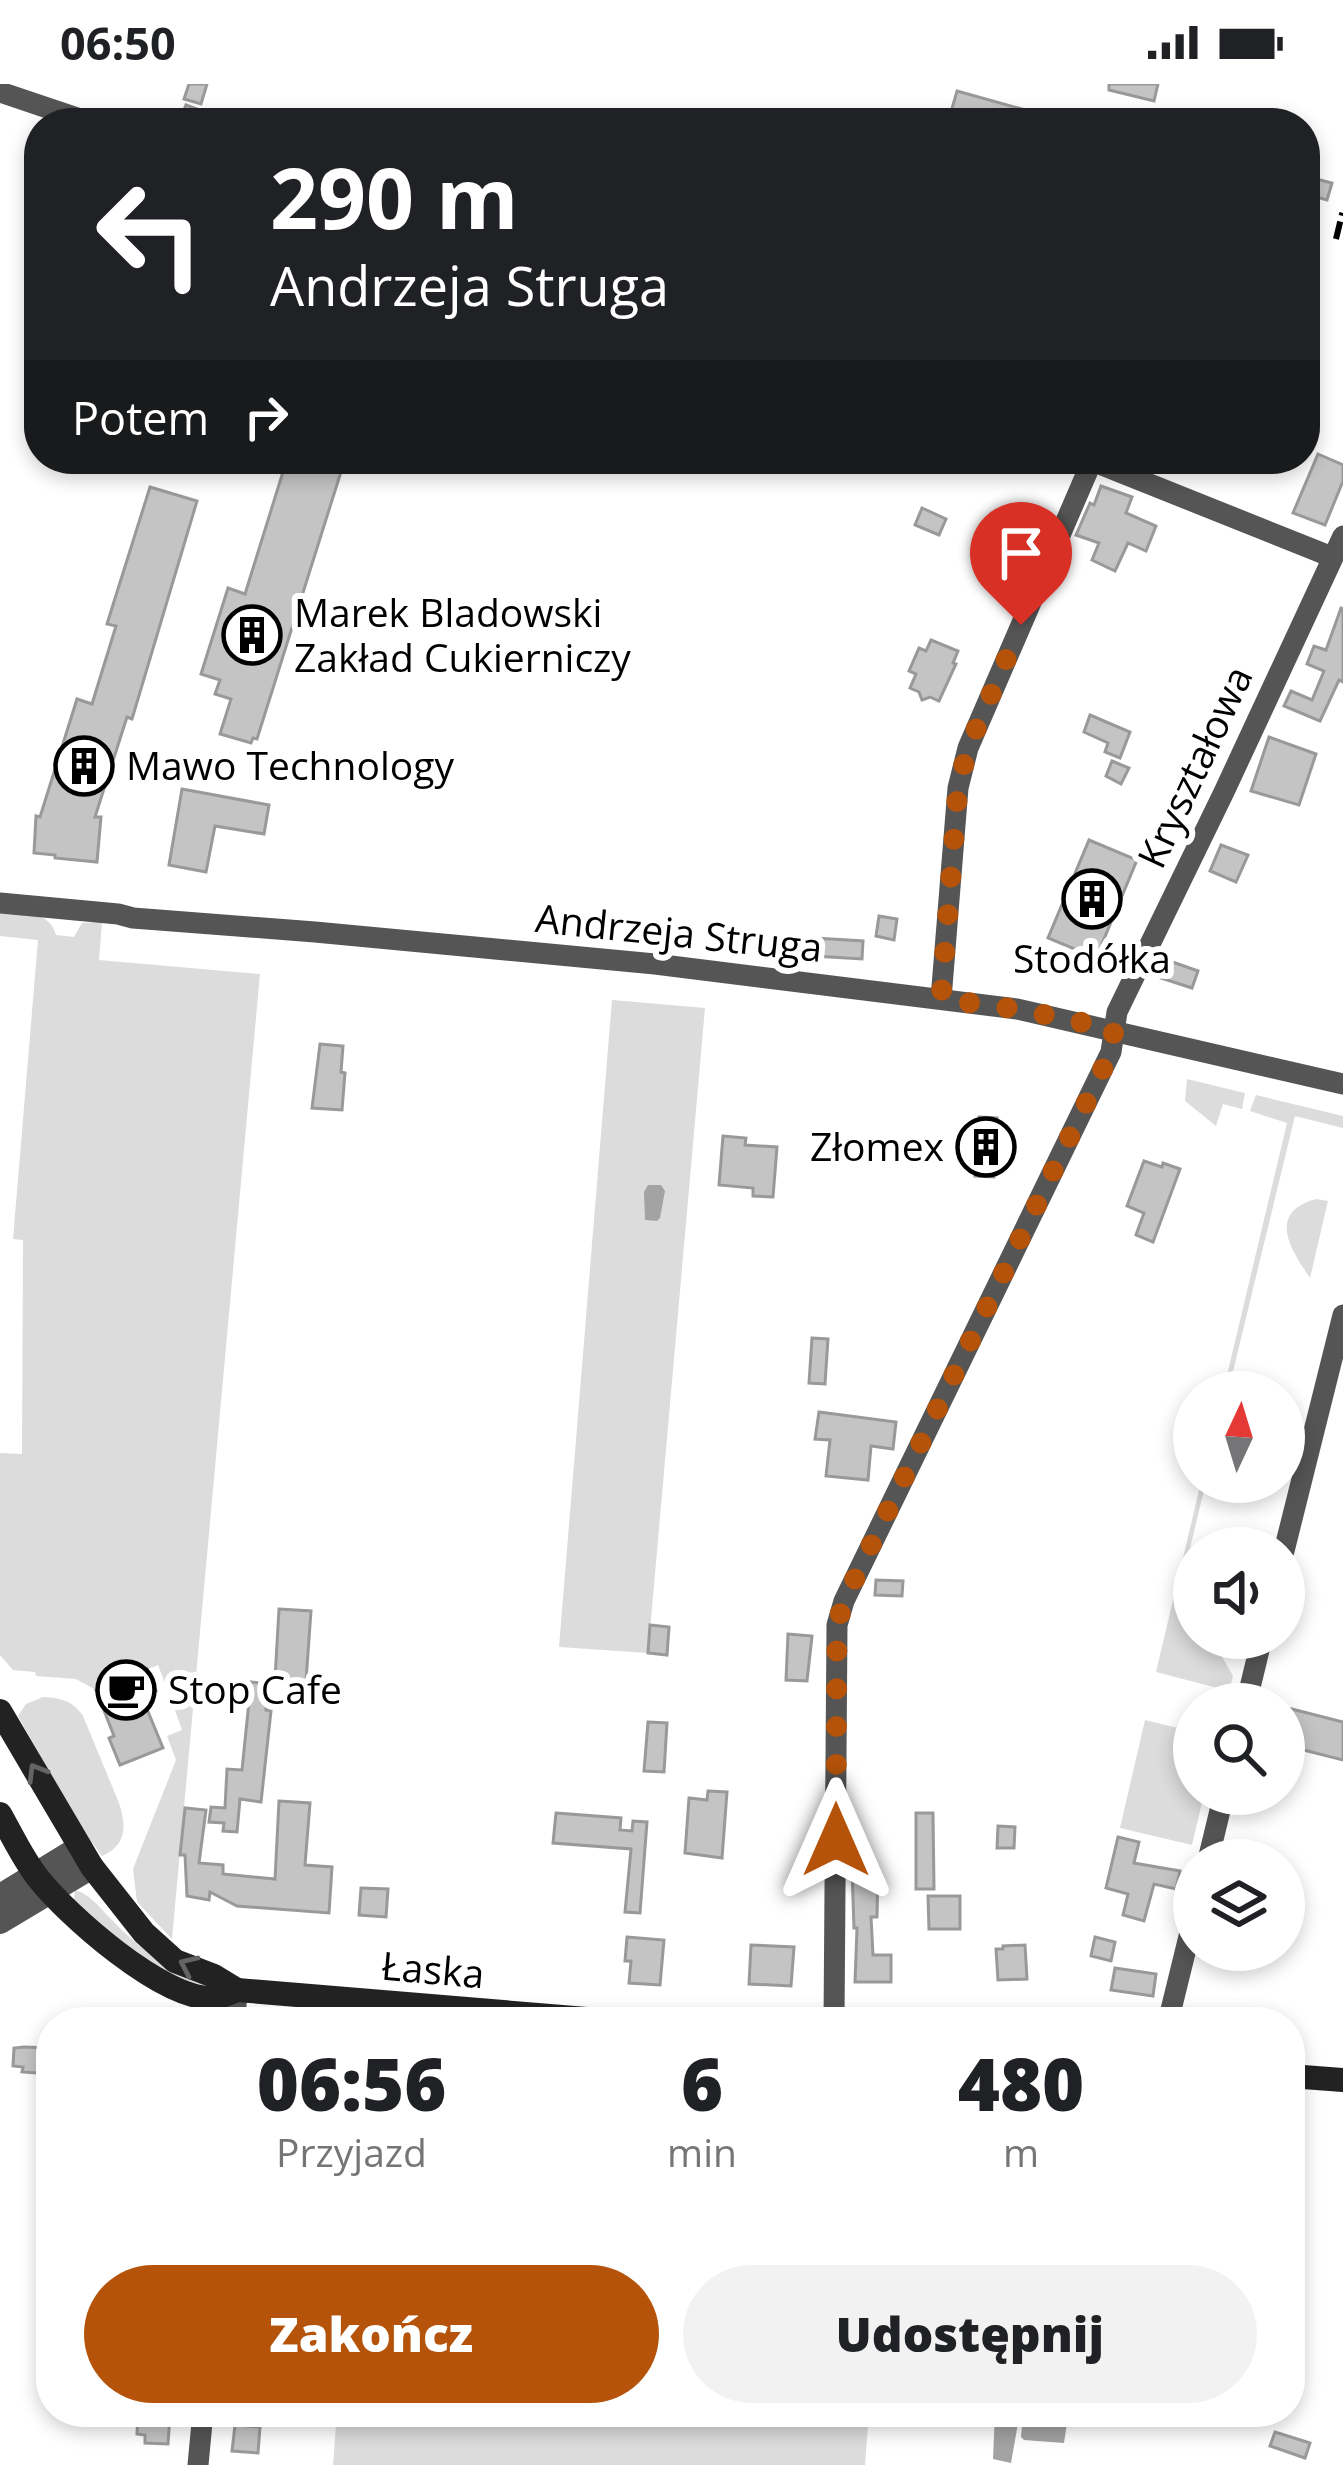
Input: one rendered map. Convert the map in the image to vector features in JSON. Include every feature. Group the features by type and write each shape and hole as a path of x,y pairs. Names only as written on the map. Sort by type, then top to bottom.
{"main road":[{"name":"Łaska","path":"0,1712 86,1857 158,1948 237,1990"},
{"name":"Łaska","path":"0,1814 42,1882 106,1944 163,1982 212,1999 237,1990 442,2007"},
{"path":"1305,2077 1343,2080"}],"street":[{"path":"0,92 47,108"},
{"path":"941,999 958,788 968,748 1084,474"},
{"path":"1125,474 1332,557"},
{"name":"Kryształowa","path":"834,2007 837,1625 844,1601 1111,1052 1117,1012 1343,536"},
{"name":"Andrzeja Struga","path":"0,903 133,919 656,964 1017,1009 1343,1084"},
{"path":"1290,1527 1343,1315"},
{"path":"0,1897 42,1882 86,1857"},
{"path":"0,1922 42,1882"},
{"path":"1172,2007 1181,1971"},
{"path":"236,2007 237,1990"},
{"path":"198,2465 202,2427"}],"shaded area":[{"path":"0,913 41,917 56,935 74,937 82,923 102,922 99,960 260,974 172,1939 137,1902 133,1869 176,1760 167,1736 182,1730 169,1693 178,1688 176,1682 166,1686 158,1665 96,1690 76,1679 13,1670 0,1655 0,1453 22,1454 23,1240 13,1239 38,940 0,936"},
{"path":"612,1000 705,1008 648,1653 559,1647"},
{"path":"1187,1079 1245,1093 1242,1109 1223,1104 1216,1126 1185,1101"},
{"path":"1256,1095 1343,1116 1343,1128 1295,1116 1233,1371 1228,1371 1287,1123 1250,1111"},
{"path":"648,1185 661,1185 665,1191 657,1221 645,1220"},
{"path":"1316,1199 1328,1201 1310,1278 1290,1244 1287,1223 1291,1213"},
{"path":"1196,1503 1201,1503 1195,1527 1190,1527"},
{"path":"1173,1600 1173,1659 1223,1659 1233,1676 1231,1683 1198,1683 1156,1672"},
{"path":"43,1697 66,1701 83,1716 119,1803 122,1834 116,1846 102,1856 81,1828 18,1716 26,1704"},
{"path":"1145,1720 1173,1727 1173,1815 1199,1815 1193,1839 1173,1841 1120,1828"},
{"path":"75,1890 90,1898 146,1951 212,1987 173,1975 137,1954 74,1900"},
{"path":"336,2427 868,2427 865,2465 333,2465"},
{"path":"994,2427 1017,2427 1011,2463 993,2459"},
{"path":"1022,2427 1066,2427 1064,2443 1021,2437"}],"building":[{"path":"189,84 207,84 201,104 184,99"},
{"path":"1109,84 1158,84 1154,101 1109,90"},
{"path":"957,91 1018,108 952,108"},
{"path":"1320,180 1332,183 1327,200 1320,198"},
{"path":"1320,455 1343,465 1343,481 1325,525 1293,513 1310,474 1320,474"},
{"name":"Marek Bladowski Zakład Cukierniczy","path":"282,474 340,474 257,739 251,743 220,734 231,699 215,694 220,680 201,674 228,588 245,594"},
{"path":"1101,486 1132,497 1126,513 1156,526 1146,551 1128,543 1115,571 1092,560 1099,543 1076,535"},
{"name":"Mawo Technology","path":"150,487 197,501 132,719 127,717 95,817 101,817 97,862 34,853 36,816 40,817 77,699 92,704 116,626 107,624"},
{"path":"922,508 946,519 939,535 915,525"},
{"path":"1341,608 1343,682 1339,680 1320,721 1284,706 1291,691 1312,700 1324,671 1307,664 1314,646 1326,650"},
{"path":"931,640 958,651 939,701 922,700 910,688 916,674 909,671 919,648 926,651"},
{"path":"1090,715 1130,732 1120,758 1105,752 1108,743 1084,732"},
{"path":"1269,737 1316,754 1299,805 1251,791"},
{"path":"1112,761 1129,768 1121,784 1106,776"},
{"path":"182,789 269,805 264,834 215,826 206,872 169,865"},
{"name":"Stodółka","path":"1089,840 1137,860 1096,958 1048,938"},
{"path":"1221,845 1248,855 1236,882 1210,871"},
{"path":"879,916 897,919 894,940 876,936"},
{"path":"815,938 863,941 862,959 814,956"},
{"path":"1167,960 1198,971 1192,988 1161,978"},
{"path":"320,1044 343,1046 342,1110 312,1108"},
{"name":"Złomex","path":"979,1117 997,1118 994,1177 975,1176"},
{"path":"723,1136 746,1138 745,1145 777,1147 773,1197 753,1196 753,1188 719,1185"},
{"path":"1144,1161 1180,1169 1153,1242 1136,1235 1144,1213 1127,1206"},
{"path":"812,1338 828,1339 825,1384 809,1383"},
{"path":"819,1412 896,1422 893,1449 871,1446 868,1480 826,1476 830,1440 815,1439"},
{"path":"876,1580 903,1581 902,1596 875,1595"},
{"path":"279,1609 311,1611 306,1681 275,1679"},
{"path":"650,1625 669,1627 667,1655 648,1653"},
{"path":"788,1634 812,1636 807,1681 786,1680"},
{"path":"147,1669 156,1691 142,1697 163,1748 120,1765 96,1690"},
{"path":"251,1682 268,1684 266,1710 271,1711 261,1802 240,1799 237,1832 223,1831 224,1823 209,1822 211,1807 225,1808 227,1769 242,1770"},
{"path":"1305,1712 1343,1722 1343,1760 1305,1750"},
{"path":"648,1722 667,1723 664,1772 644,1771"},
{"path":"708,1791 727,1792 722,1858 685,1853 689,1798 707,1800"},
{"path":"279,1801 310,1803 305,1865 332,1867 329,1913 237,1906 210,1892 209,1900 187,1896 185,1855 180,1855 185,1808 206,1810 199,1863 223,1865 223,1874 275,1879"},
{"path":"556,1813 621,1818 620,1830 632,1831 633,1821 647,1822 640,1913 625,1912 631,1849 553,1843"},
{"path":"916,1813 933,1813 934,1889 916,1889"},
{"path":"998,1826 1015,1827 1014,1848 997,1848"},
{"path":"1118,1837 1139,1842 1134,1863 1173,1870 1173,1888 1154,1884 1144,1921 1123,1915 1128,1894 1106,1888"},
{"path":"878,1868 877,1917 871,1917 873,1955 891,1955 891,1982 855,1982 852,1869"},
{"path":"361,1888 388,1889 386,1917 359,1915"},
{"path":"928,1896 960,1896 960,1929 929,1929"},
{"path":"627,1937 664,1940 660,1985 629,1983"},
{"path":"1095,1937 1115,1942 1111,1961 1091,1956"},
{"path":"751,1945 794,1947 791,1986 749,1984"},
{"path":"1025,1945 1027,1979 998,1980 996,1949"},
{"path":"1115,1968 1156,1974 1153,1996 1111,1990"},
{"path":"36,2047 36,2073 13,2066 14,2048"},
{"path":"137,2427 169,2427 168,2444 145,2443 145,2435 137,2434"},
{"path":"235,2427 260,2427 258,2453 232,2451"},
{"path":"1275,2432 1310,2443 1305,2458 1270,2446"}],"railway":[{"path":"1336,239 1343,210"}],"place":[{"name":"Marek Bladowski Zakład Cukierniczy","path":"252,635"},
{"name":"Mawo Technology","path":"84,766"},
{"name":"Stodółka","path":"1092,899"},
{"name":"Złomex","path":"986,1147"},
{"name":"Stop Cafe","path":"126,1690"}],"route":[{"path":"836,1840 837,1625 844,1601 1111,1052 1114,1029 941,999 958,788 968,748 1021,625"}]}
